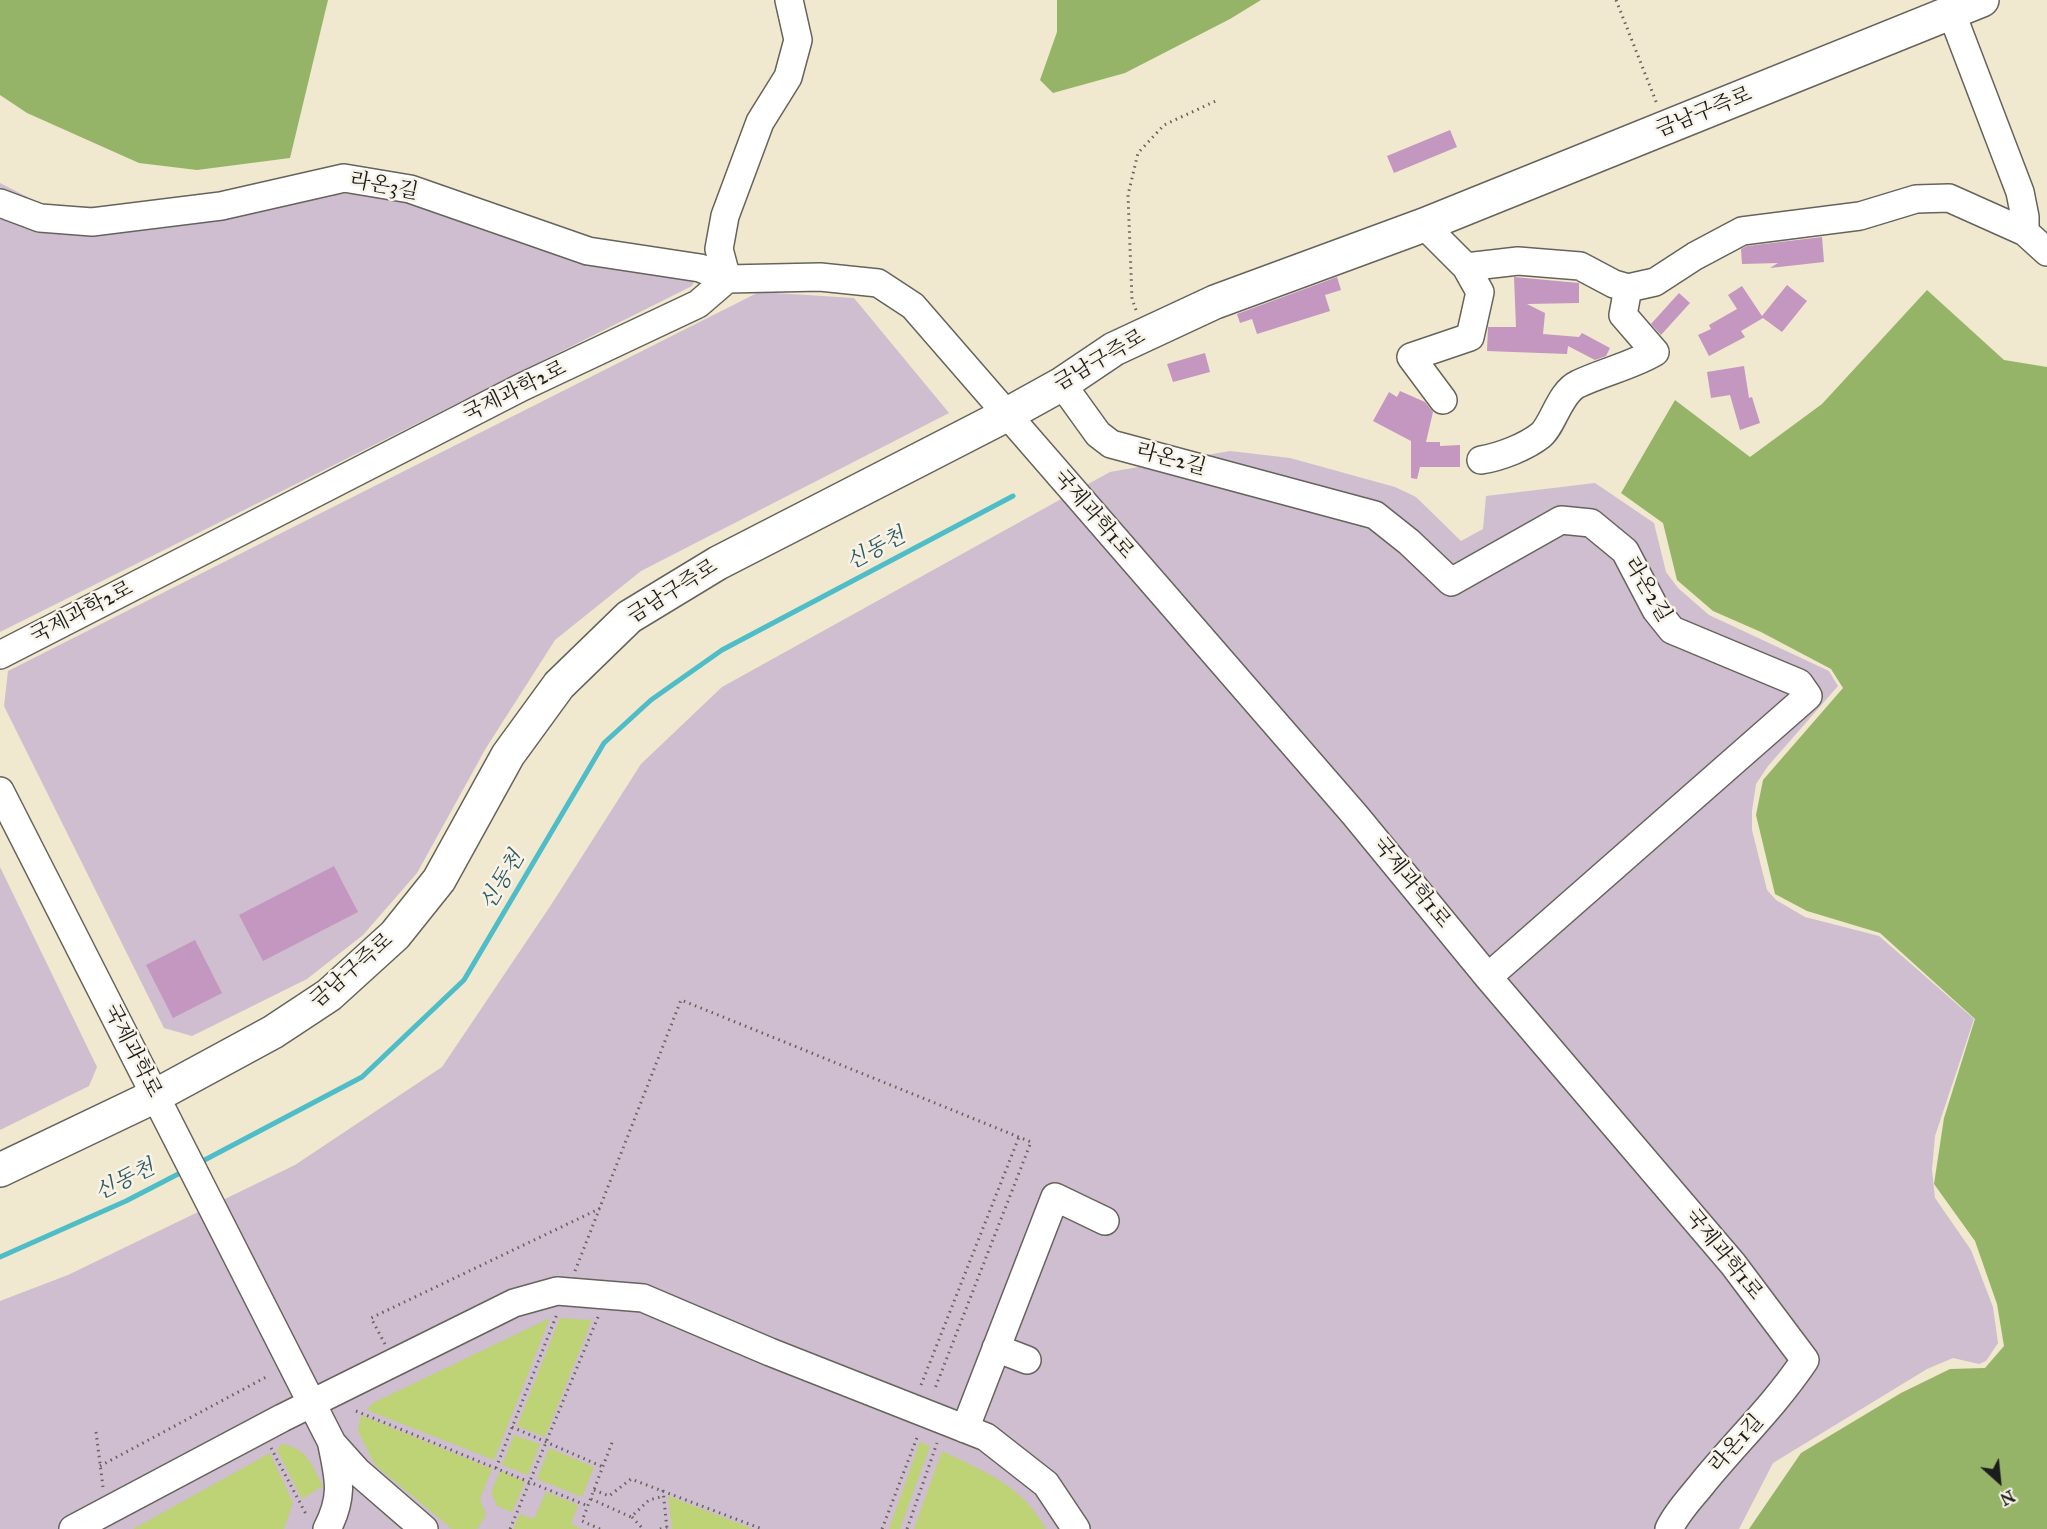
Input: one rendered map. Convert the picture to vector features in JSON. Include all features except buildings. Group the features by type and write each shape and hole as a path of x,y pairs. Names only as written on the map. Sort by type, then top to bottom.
{"main road":[{"name":"금남구즉로","path":"0,1170 155,1096 273,1032 329,995 395,935 439,880 508,755 552,694 629,617 728,558 1006,415 1062,384 1114,349 1215,302 1424,225 1982,0"}],"street":[{"path":"789,0 798,40 788,77 760,122 725,216 718,249 727,279 820,277 878,283 913,306 1006,415"},
{"path":"1952,14 2020,192 2025,217 2025,232"},
{"name":"라온3길","path":"0,203 40,218 92,222 221,206 344,178 410,189 588,251 700,268 727,279"},
{"path":"1466,267 1518,261 1580,266 1614,284 1628,288 1655,282 1695,256 1742,231 1860,216 1916,199 1949,198 2025,232 2047,252"},
{"path":"1424,225 1466,267 1480,292 1470,337 1411,357 1443,400"},
{"name":"국제과학2로","path":"0,655 522,387 698,304 727,279"},
{"path":"1481,460 1493,458 1542,434 1551,417 1576,384 1642,360 1655,352 1623,315 1628,288"},
{"name":"라온2길","path":"1062,384 1098,434 1111,444 1375,515 1409,542 1451,582 1562,520 1591,523 1625,551 1656,610 1671,630 1799,683 1808,696 1488,977"},
{"name":"국제과학1로","path":"1006,415 1355,815 1488,977 1733,1264 1806,1360"},
{"name":"국제과학로","path":"0,791 332,1443"},
{"path":"965,1429 1055,1197 1105,1221"},
{"path":"73,1529 313,1402 514,1303 557,1291 643,1298 986,1437 1046,1484 1076,1529"},
{"path":"996,1348 1027,1360"},
{"name":"라온1길","path":"1669,1529 1674,1518 1711,1472 1786,1389 1806,1360"},
{"path":"316,1525 336,1512 341,1491 332,1443"},
{"path":"332,1443 357,1471 424,1529"}],"path":[{"path":"1616,0 1666,128"},
{"path":"1146,334 1132,299 1128,195 1138,153 1164,124 1218,100"},
{"path":"574,1273 681,1000 1031,1142 934,1390"},
{"path":"921,1385 1019,1137"},
{"path":"386,1345 371,1318 601,1208"},
{"path":"496,1468 556,1314"},
{"path":"510,1529 598,1317"},
{"path":"100,1466 268,1376"},
{"path":"356,1411 588,1506"},
{"path":"512,1427 603,1467"},
{"path":"96,1432 103,1491"},
{"path":"882,1529 918,1435"},
{"path":"600,1529 582,1521 613,1440"},
{"path":"907,1529 937,1443"},
{"path":"270,1446 316,1525"},
{"path":"594,1491 609,1496 631,1479 762,1529"},
{"path":"660,1529 667,1528 663,1490"},
{"path":"631,1517 649,1500 664,1496"},
{"path":"591,1499 631,1517 643,1529"}],"shaded area":[{"path":"0,183 45,206 132,207 373,192 696,278 692,286 0,632"},
{"path":"759,292 854,298 949,413 641,571 555,640 486,748 417,873 363,935 307,979 192,1036 164,1028 4,706 8,671"},
{"path":"1230,451 1290,458 1395,487 1416,497 1461,541 1483,529 1486,496 1595,483 1654,523 1666,572 1678,588 1709,615 1829,671 1838,686 1768,766 1756,784 1752,830 1767,890 1776,900 1805,917 1879,936 1974,1019 1935,1136 1932,1170 1935,1198 1971,1250 1993,1307 1998,1343 1986,1361 1979,1364 1953,1358 1927,1369 1773,1463 1739,1529 0,1529 0,1301 68,1275 295,1165 442,1067 551,905 641,764 722,687 1110,472"},
{"path":"0,867 97,1067 89,1086 0,1130"}],"green space":[{"path":"0,0 328,0 290,158 197,170 139,163 27,113 0,95"},
{"path":"1057,0 1261,0 1230,19 1125,73 1053,93 1040,80 1057,32"},
{"path":"1927,290 2004,360 2047,367 2047,1529 1749,1529 1801,1453 1901,1393 1950,1369 1985,1368 2004,1346 1997,1304 1975,1241 1934,1184 1944,1118 1975,1019 1880,933 1807,911 1775,894 1756,815 1763,780 1843,688 1831,669 1761,632 1713,611 1677,580 1663,523 1621,493 1675,400 1750,457 1822,404"},
{"path":"550,1318 494,1460 367,1410 373,1403"},
{"path":"560,1318 592,1320 545,1437 517,1426"},
{"path":"361,1415 492,1469 480,1499 486,1515 477,1529 452,1529 375,1465 358,1431"},
{"path":"514,1435 540,1444 528,1475 502,1465"},
{"path":"920,1442 930,1446 900,1529 889,1529"},
{"path":"282,1444 298,1450 308,1459 323,1486 302,1499 277,1450"},
{"path":"549,1448 594,1467 582,1497 537,1479"},
{"path":"942,1451 1001,1481 1026,1501 1046,1529 914,1529"},
{"path":"270,1453 293,1503 284,1529 133,1529"},
{"path":"500,1471 525,1482 512,1512 497,1506 491,1492"},
{"path":"546,1492 578,1505 571,1524 582,1529 513,1529 520,1514 534,1519"},
{"path":"668,1496 753,1529 672,1529"}],"waterway":[{"name":"신동천","path":"197,1164 362,1077 464,980 604,743 651,700 722,650 1013,496"},
{"name":"신동천","path":"0,1257 126,1201 184,1171"}]}
